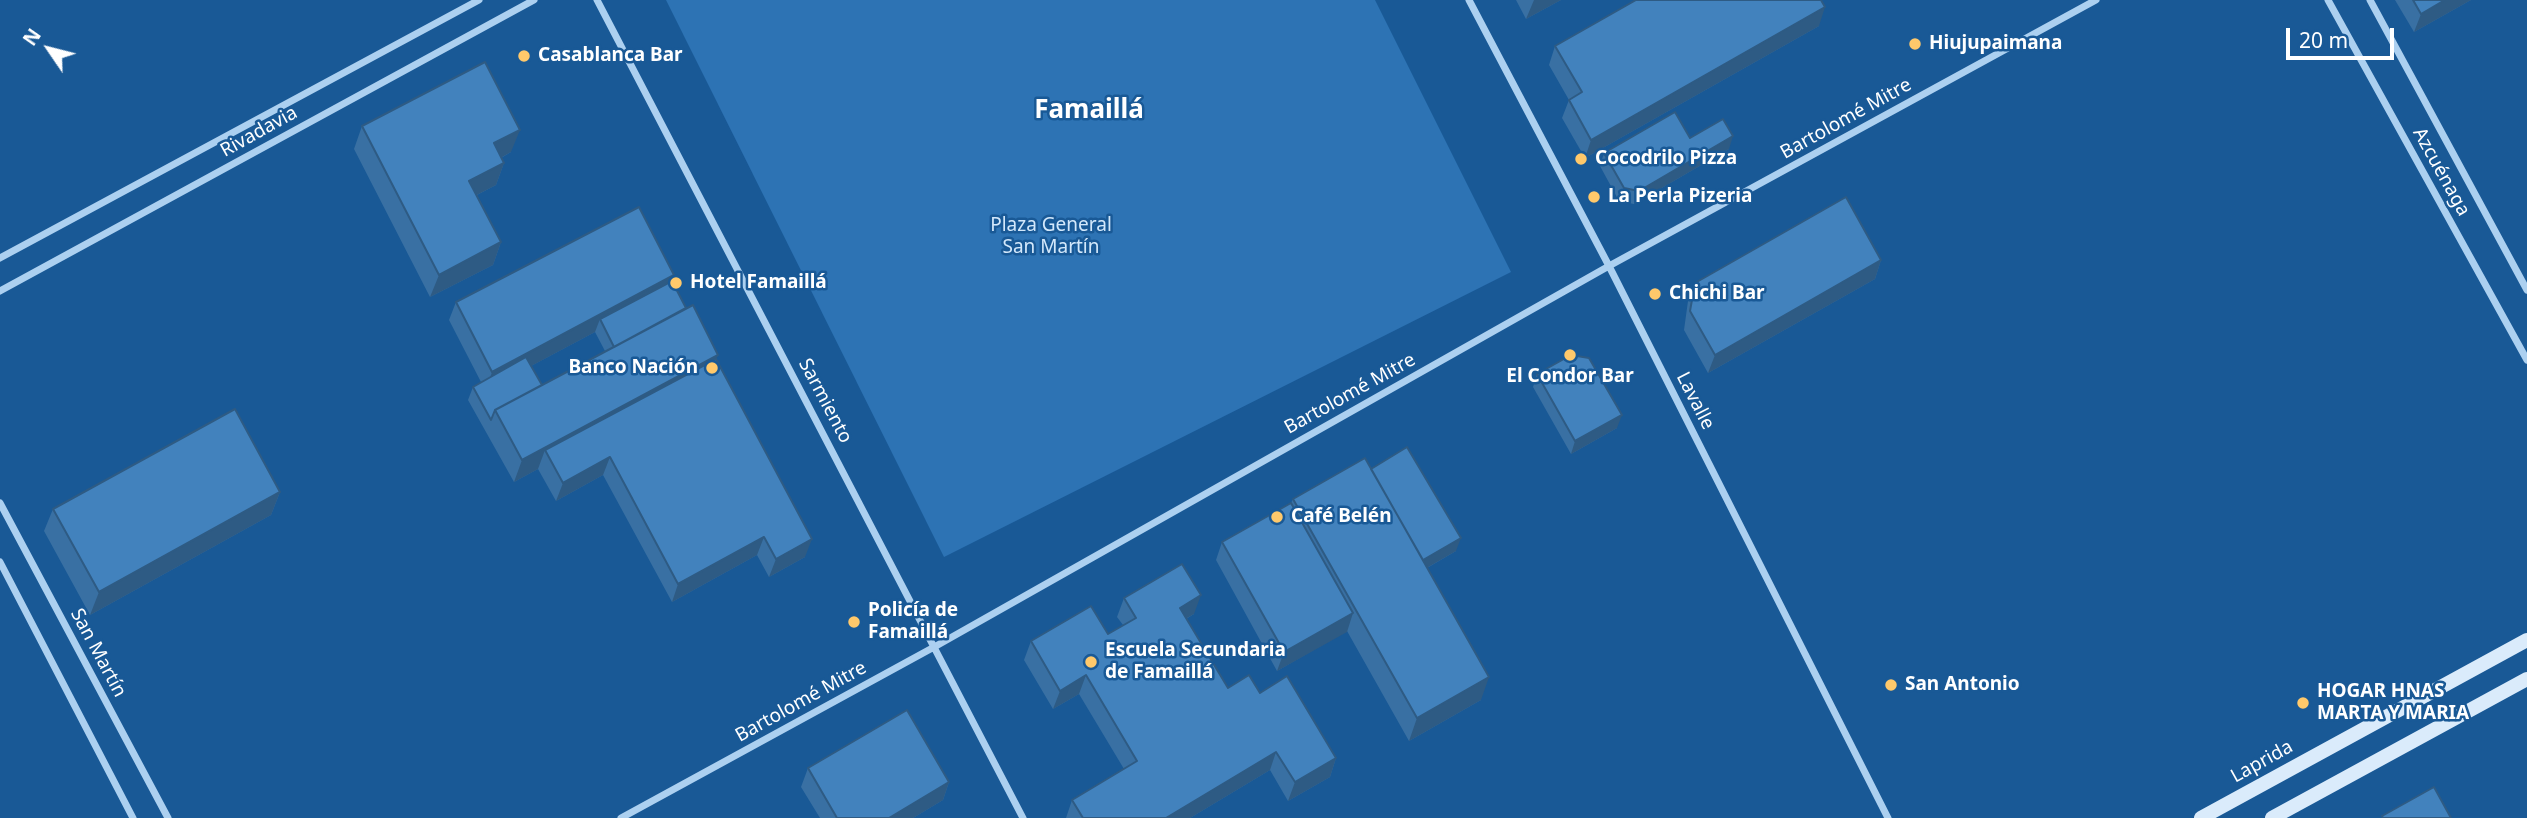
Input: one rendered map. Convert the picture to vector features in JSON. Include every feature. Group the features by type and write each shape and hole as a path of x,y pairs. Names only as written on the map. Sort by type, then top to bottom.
{"main road":[{"name":"Laprida","path":"2201,818 2527,640"},
{"path":"2272,818 2527,679"}],"street":[{"name":"Rivadavia","path":"0,258 479,0"},
{"name":"Rivadavia","path":"0,291 534,0"},
{"name":"Sarmiento","path":"597,0 936,646 1023,818"},
{"name":"Lavalle","path":"1469,0 1609,266 1888,818"},
{"name":"Bartolomé Mitre","path":"621,818 936,646 1609,266 2096,0"},
{"name":"Azcuénaga","path":"2328,0 2527,360"},
{"name":"Azcuénaga","path":"2370,0 2527,290"},
{"name":"San Martín","path":"0,503 168,818"},
{"path":"0,562 133,818"}],"green space":[{"name":"Plaza General San Martín","path":"666,0 1375,0 1511,272 944,557"}],"building":[{"path":"1636,0 1821,0 1825,7 1591,140 1569,100 1582,92 1555,46"},
{"path":"2413,0 2445,0 2421,14"},
{"path":"485,62 520,130 494,143 504,163 469,181 501,242 439,275 362,126"},
{"path":"1675,112 1690,138 1723,119 1733,136 1639,191 1624,188 1604,153"},
{"path":"1846,197 1881,260 1715,355 1690,311 1695,283"},
{"path":"639,207 674,275 492,372 456,302"},
{"path":"672,281 686,308 614,347 600,319"},
{"path":"693,305 718,355 522,460 495,410"},
{"path":"1571,355 1589,358 1622,415 1575,441 1537,374"},
{"path":"526,357 542,385 495,410 491,420 473,387"},
{"path":"716,359 812,539 776,559 764,537 678,584 610,457 563,483 545,450"},
{"path":"235,409 280,492 99,592 53,509"},
{"path":"1407,447 1461,538 1423,560 1371,469"},
{"path":"1365,458 1489,677 1417,718 1293,499"},
{"path":"1291,503 1353,613 1284,652 1222,542"},
{"path":"1182,564 1201,595 1180,608 1228,688 1249,675 1260,693 1287,676 1336,758 1295,782 1276,752 1166,818 1083,818 1072,800 1137,761 1086,675 1060,691 1031,641 1091,606 1108,634 1136,618 1124,598"},
{"path":"907,710 949,782 889,818 837,818 808,768"},
{"path":"2434,787 2451,818 2383,818 2382,816"}],"place":[{"name":"Hiujupaimana","path":"1915,44"},
{"name":"Casablanca Bar","path":"524,56"},
{"name":"Cocodrilo Pizza","path":"1581,159"},
{"name":"La Perla Pizeria","path":"1594,197"},
{"name":"Hotel Famaillá","path":"676,283"},
{"name":"Chichi Bar","path":"1655,294"},
{"name":"El Condor Bar","path":"1570,355"},
{"name":"Banco Nación","path":"712,368"},
{"name":"Café Belén","path":"1277,517"},
{"name":"Policía de Famaillá","path":"854,622"},
{"name":"Escuela Secundaria de Famaillá","path":"1091,662"},
{"name":"San Antonio","path":"1891,685"},
{"name":"HOGAR HNAS MARTA Y MARIA","path":"2303,703"}],"district":[{"name":"Famaillá","path":"1089,111"}]}
